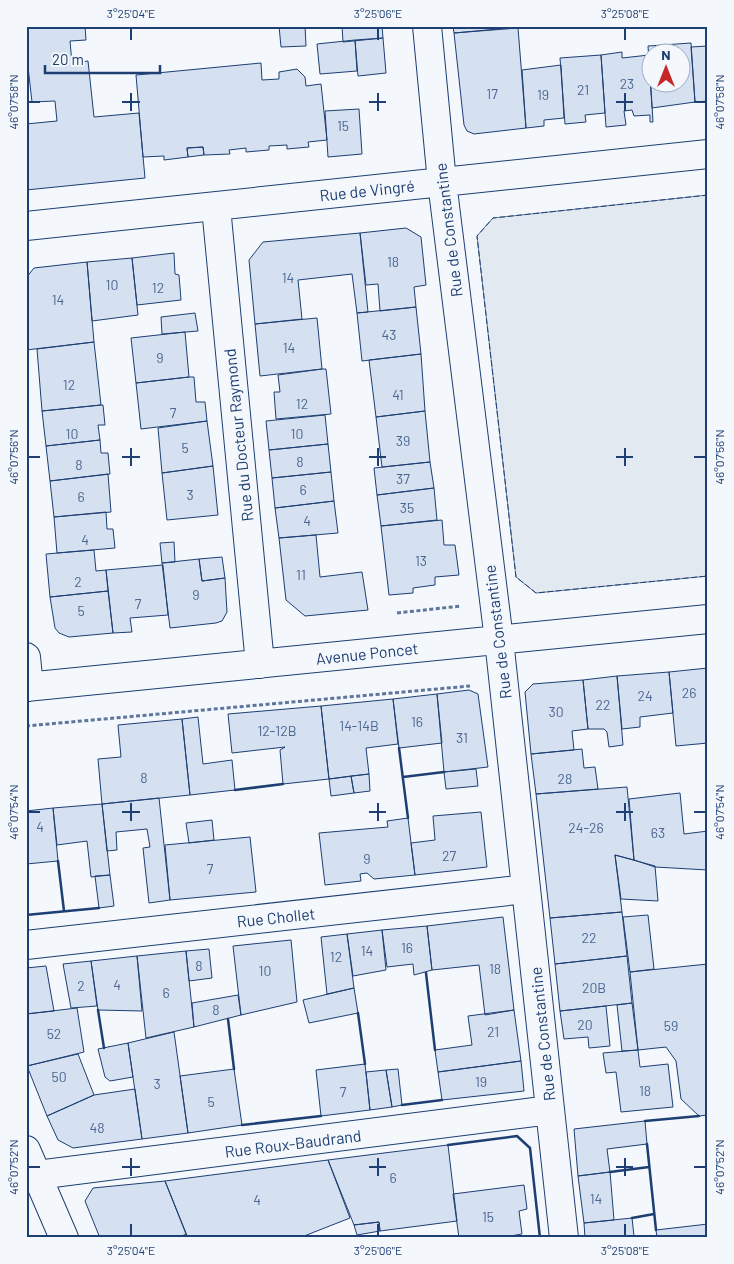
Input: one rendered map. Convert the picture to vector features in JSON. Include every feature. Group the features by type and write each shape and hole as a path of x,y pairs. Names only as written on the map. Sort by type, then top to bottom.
{"street":[{"name":"Rue de Constantine","path":"427,26 442,182 499,640 564,1238"},
{"name":"Rue de Vingré","path":"26,226 708,154"},
{"name":"Rue du Docteur Raymond","path":"216,207 260,664"},
{"name":"Avenue Poncet","path":"28,687 708,619"},
{"path":"26,657 28,687"},
{"name":"Rue Chollet","path":"26,945 526,889"},
{"name":"Rue Roux-Baudrand","path":"37,1175 550,1110"},
{"path":"26,1150 64,1238"},
{"path":"48,1238 49,1204"}],"path":[{"path":"26,726 478,685 504,685"}],"shaded area":[{"path":"708,195 708,576 536,593 516,577 477,236 493,218"}],"building":[{"path":"26,26 85,26 86,40 70,41 72,63 88,61 94,117 139,113 145,178 26,190 26,124 57,121 55,101 32,102 28,67 26,67"},
{"path":"279,26 305,26 306,46 281,47"},
{"path":"342,26 382,26 383,38 343,42"},
{"path":"453,26 498,26 498,29 454,33"},
{"path":"518,28 526,128 474,134 467,131 464,125 454,33"},
{"path":"383,38 386,73 358,76 355,40"},
{"path":"355,40 357,71 320,74 317,44"},
{"path":"708,46 708,101 695,102 692,47"},
{"path":"622,52 622,58 642,56 642,92 651,92 653,122 650,122 650,115 634,116 632,110 624,111 626,125 606,127 601,55"},
{"path":"601,55 605,113 585,115 586,122 565,124 560,58"},
{"path":"692,58 695,102 652,108 651,92 692,92"},
{"path":"261,63 262,80 279,79 279,72 297,69 305,77 306,86 321,84 327,140 308,142 309,147 287,149 287,145 269,146 269,150 246,152 246,148 229,150 230,154 204,155 203,147 187,148 188,157 164,160 164,156 143,157 136,75"},
{"path":"561,65 564,118 544,120 544,126 526,128 522,70"},
{"path":"359,109 362,154 328,157 325,111"},
{"path":"203,147 204,155 188,157 187,148"},
{"path":"406,228 421,237 426,285 414,287 416,307 380,311 378,284 366,285 360,233"},
{"path":"360,233 368,312 357,313 352,274 298,280 302,319 255,324 249,260 263,242"},
{"path":"174,253 175,274 179,275 181,300 137,305 132,258"},
{"path":"132,258 138,315 92,321 87,262"},
{"path":"87,262 94,342 26,350 26,278 34,268"},
{"path":"416,307 421,354 362,361 357,313"},
{"path":"195,313 198,331 162,334 161,317"},
{"path":"317,318 322,369 260,376 255,324"},
{"path":"185,332 189,377 136,383 131,338"},
{"path":"94,342 101,405 42,411 37,349"},
{"path":"421,354 425,411 376,417 369,360"},
{"path":"326,369 331,414 276,419 274,392 280,392 278,375"},
{"path":"194,377 196,402 205,402 207,421 141,429 136,383"},
{"path":"103,405 105,425 98,425 100,440 46,446 42,411"},
{"path":"425,411 430,462 382,467 376,417"},
{"path":"325,415 328,444 269,450 266,421"},
{"path":"207,421 213,466 162,473 158,428"},
{"path":"100,440 101,453 108,453 110,474 50,481 46,446"},
{"path":"328,444 331,472 272,478 269,450"},
{"path":"430,462 434,488 377,495 374,468"},
{"path":"213,466 218,515 167,520 162,473"},
{"path":"331,472 334,501 275,508 272,478"},
{"path":"108,474 111,512 54,517 50,481"},
{"path":"434,488 437,520 381,526 377,495"},
{"path":"334,501 338,533 279,538 275,508"},
{"path":"106,512 107,529 113,529 115,548 57,553 54,517"},
{"path":"442,520 444,545 455,545 459,575 435,577 435,585 413,588 413,593 389,595 381,526"},
{"path":"316,535 320,577 362,572 368,610 305,616 286,600 279,538"},
{"path":"174,542 175,562 162,563 160,543"},
{"path":"94,550 96,571 106,570 108,591 50,597 46,554"},
{"path":"222,557 225,578 202,581 199,559"},
{"path":"199,559 202,581 225,578 227,612 222,621 216,623 170,628 162,563"},
{"path":"163,565 168,615 130,618 132,632 113,633 106,570"},
{"path":"108,591 113,633 69,637 59,633 55,628 50,597"},
{"path":"708,668 708,743 676,746 669,672"},
{"path":"669,672 673,713 640,717 640,727 622,729 617,676"},
{"path":"617,676 623,745 609,747 607,732 604,729 588,729 583,680"},
{"path":"583,680 588,729 572,731 574,750 531,754 525,692 533,684"},
{"path":"469,690 478,694 488,767 444,772 437,694"},
{"path":"437,694 442,743 399,748 393,699"},
{"path":"393,699 398,744 366,748 369,774 329,779 321,706"},
{"path":"321,706 329,779 283,784 280,750 285,747 232,753 228,714"},
{"path":"198,717 203,764 232,760 235,790 190,795 182,719"},
{"path":"182,719 190,795 102,804 98,759 121,757 118,725"},
{"path":"582,749 584,768 595,767 598,789 536,794 531,754"},
{"path":"476,769 478,786 446,789 444,772"},
{"path":"369,774 370,791 354,793 351,776"},
{"path":"351,776 354,793 331,796 329,779"},
{"path":"627,787 634,860 615,855 622,912 550,918 536,794"},
{"path":"680,793 684,834 708,831 708,870 655,867 634,860 629,799"},
{"path":"159,798 170,900 149,903 143,848 150,847 147,829 116,832 117,850 107,851 102,804"},
{"path":"102,804 110,875 91,877 87,841 57,845 53,808"},
{"path":"53,808 58,861 26,864 26,811"},
{"path":"481,812 487,867 415,875 411,843 435,840 433,816"},
{"path":"408,818 415,875 374,879 367,873 360,874 361,881 325,885 319,833 388,827 387,821"},
{"path":"212,820 214,840 189,843 186,823"},
{"path":"250,837 256,892 170,900 165,845"},
{"path":"615,855 655,866 658,901 621,899"},
{"path":"110,875 114,906 99,908 95,876"},
{"path":"622,912 627,956 555,964 550,918"},
{"path":"648,915 654,969 630,972 623,917"},
{"path":"503,917 514,1010 485,1015 479,965 432,970 427,926"},
{"path":"427,926 432,970 414,975 413,964 387,967 382,930"},
{"path":"382,930 386,970 353,976 347,934"},
{"path":"347,934 354,988 327,994 321,937"},
{"path":"291,940 297,1002 241,1015 233,946"},
{"path":"209,949 212,978 189,981 186,951"},
{"path":"186,951 194,1027 146,1038 137,956"},
{"path":"137,956 142,1011 98,1010 91,961"},
{"path":"627,956 632,1003 560,1011 555,964"},
{"path":"91,961 97,1006 71,1008 63,964"},
{"path":"708,964 708,1115 699,1116 681,1099 676,1061 666,1047 638,1050 630,972"},
{"path":"46,966 54,1011 26,1014 26,968"},
{"path":"354,988 358,1013 309,1023 303,1000"},
{"path":"238,995 241,1015 194,1027 192,1003"},
{"path":"632,1003 638,1050 622,1051 617,1005"},
{"path":"606,1006 610,1046 589,1048 588,1037 564,1039 560,1011"},
{"path":"77,1008 84,1052 27,1066 26,1014"},
{"path":"514,1010 521,1061 438,1072 435,1050 472,1045 468,1016"},
{"path":"174,1032 188,1133 142,1139 128,1043"},
{"path":"128,1043 133,1077 110,1081 105,1077 98,1049"},
{"path":"638,1050 640,1067 668,1064 673,1107 621,1112 616,1072 606,1073 603,1053"},
{"path":"78,1054 94,1095 47,1116 27,1066"},
{"path":"521,1061 524,1091 442,1100 438,1072"},
{"path":"365,1064 370,1110 321,1116 316,1070"},
{"path":"234,1069 242,1125 188,1133 180,1076"},
{"path":"398,1069 402,1105 392,1107 386,1070"},
{"path":"386,1070 392,1107 370,1110 366,1072"},
{"path":"135,1089 142,1139 73,1148 58,1140 47,1116 94,1095"},
{"path":"645,1121 647,1144 607,1149 610,1172 578,1176 574,1129"},
{"path":"448,1145 457,1221 380,1231 379,1222 354,1225 328,1160"},
{"path":"328,1160 350,1218 299,1238 188,1238 165,1181"},
{"path":"610,1172 614,1220 584,1223 578,1176"},
{"path":"165,1181 186,1234 178,1238 100,1238 85,1201 93,1188"},
{"path":"524,1185 527,1209 519,1211 522,1234 499,1238 459,1238 453,1194"},
{"path":"632,1218 634,1236 585,1238 584,1223"},
{"path":"379,1222 380,1231 357,1235 354,1225"},
{"path":"708,1224 708,1238 657,1238 656,1230"}],"fence":[{"path":"708,195 493,218 477,236 516,577 536,593 708,576"}],"wall":[{"path":"399,748 408,818"},
{"path":"403,777 444,772"},
{"path":"235,790 283,784"},
{"path":"58,861 64,911"},
{"path":"26,915 99,908"},
{"path":"426,973 435,1050"},
{"path":"98,1010 104,1048"},
{"path":"358,1013 365,1064"},
{"path":"228,1019 234,1069"},
{"path":"402,1105 442,1100"},
{"path":"242,1125 321,1116"},
{"path":"645,1121 699,1116"},
{"path":"448,1145 517,1136 530,1148 540,1238"},
{"path":"647,1144 656,1230"},
{"path":"610,1172 649,1167"},
{"path":"632,1218 654,1214"}]}
